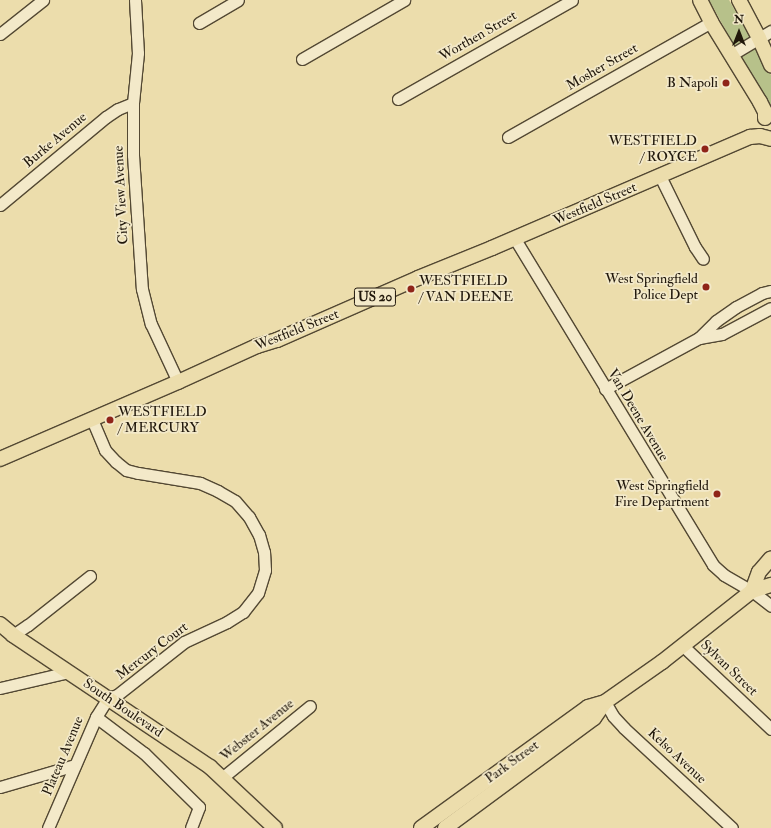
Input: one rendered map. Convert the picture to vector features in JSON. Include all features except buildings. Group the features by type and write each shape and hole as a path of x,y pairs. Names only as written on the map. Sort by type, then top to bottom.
{"main road":[{"path":"700,0 711,22 760,102 767,117 771,138"},
{"path":"739,0 765,34 771,65"},
{"name":"Westfield Street","path":"750,137 767,117"},
{"name":"Westfield Street","path":"0,459 92,420 257,346 276,340 750,137 760,136 771,138"},
{"path":"752,591 759,572 771,558"},
{"path":"752,591 771,584"},
{"name":"Park Street","path":"421,828 588,707 605,702 683,646 752,591"},
{"name":"South Boulevard","path":"0,624 13,635 198,758 223,777 275,828"},
{"name":"Park Street","path":"445,828 594,718 605,702"},
{"name":"South Boulevard","path":"242,796 265,828"}],"street":[{"path":"0,34 43,0"},
{"name":"City View Avenue","path":"135,0 138,53 133,103 133,155 142,289 151,324 178,382"},
{"path":"199,23 238,0"},
{"path":"302,59 404,0"},
{"name":"Worthen Street","path":"398,99 572,0"},
{"name":"Mosher Street","path":"508,137 711,22"},
{"path":"731,55 765,34"},
{"name":"Burke Avenue","path":"0,205 106,117 118,109 133,103"},
{"path":"660,176 694,247 703,259"},
{"name":"Van Deene Avenue","path":"515,238 605,389 713,565 727,577 752,591 771,606"},
{"path":"605,389 699,338 727,313 762,293 771,291"},
{"path":"699,338 722,334 771,308"},
{"name":"Mercury Court","path":"92,420 105,450 126,470 138,474 194,481 230,497 244,511 253,523 261,540 265,559 264,575 260,588 254,600 246,609 232,619 184,642 117,696 108,698"},
{"path":"13,635 90,576"},
{"name":"Sylvan Street","path":"683,646 771,729"},
{"path":"0,688 69,672"},
{"name":"Plateau Avenue","path":"48,828 96,717 108,698"},
{"name":"Kelso Avenue","path":"605,702 613,716 624,728 732,828"},
{"name":"Webster Avenue","path":"223,777 310,706"},
{"path":"96,717 144,753 199,807 191,828"},
{"path":"0,787 76,765"}],"green space":[{"path":"709,0 729,0 771,75 771,112"}],"place":[{"name":"B Napoli","path":"726,83"},
{"name":"WESTFIELD / ROYCE","path":"705,149"},
{"name":"West Springfield Police Dept","path":"706,287"},
{"name":"WESTFIELD / VAN DEENE","path":"411,289"},
{"name":"WESTFIELD / MERCURY","path":"110,420"},
{"name":"West Springfield Fire Department","path":"717,494"}]}
